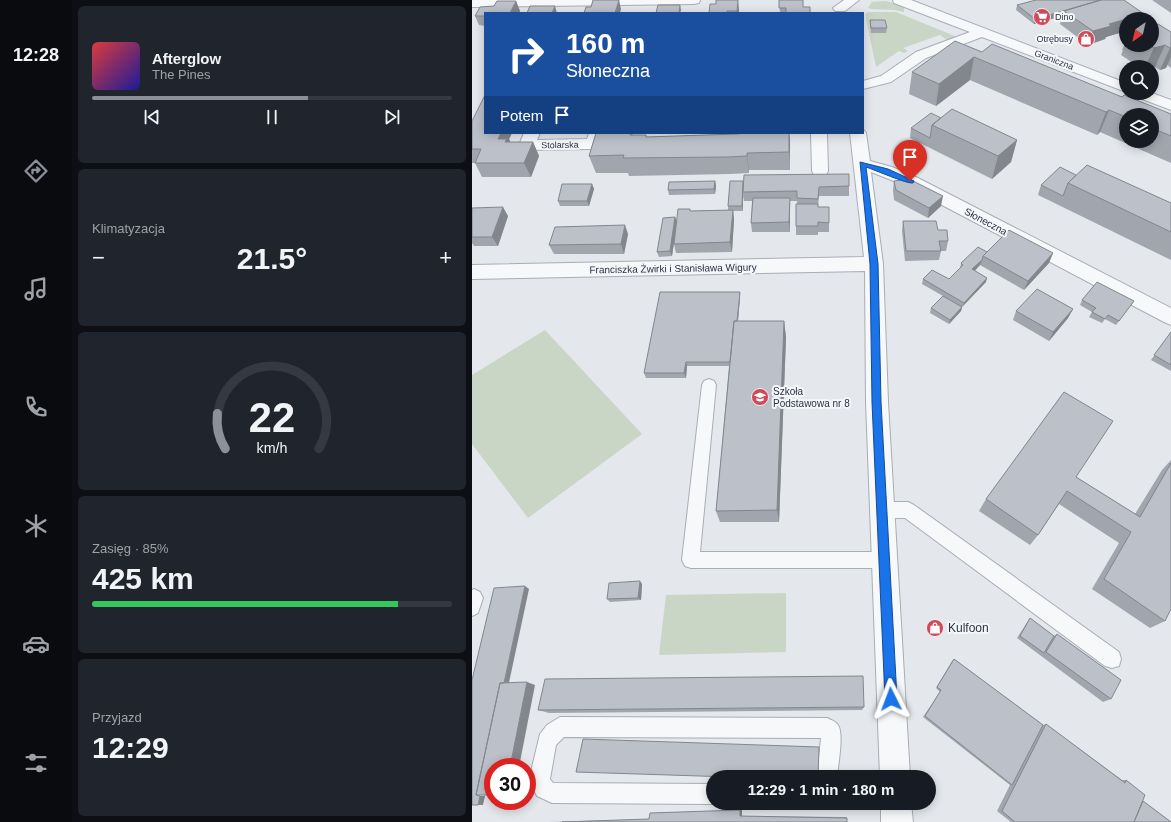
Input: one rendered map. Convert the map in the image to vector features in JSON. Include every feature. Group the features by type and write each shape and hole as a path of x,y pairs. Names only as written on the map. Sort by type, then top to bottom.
{"street":[{"path":"472,3 694,0"},
{"name":"Graniczna","path":"899,0 1119,85"},
{"path":"864,85 886,79 921,55 983,32"},
{"path":"1158,100 1171,105"},
{"name":"Stolarska","path":"532,134 527,145 594,144 597,134"},
{"path":"819,134 820,171"},
{"path":"858,134 874,264 876,402 895,770"},
{"name":"Słoneczna","path":"862,164 886,171 910,181 1171,317"},
{"name":"Franciszka Żwirki i Stanisława Wigury","path":"472,272 874,264"},
{"path":"896,810 897,822"}],"lane":[{"path":"709,385 691,560 884,560"},
{"path":"881,510 908,510 1112,659"},
{"path":"706,794 552,793 544,789 539,780 547,741 560,727 827,728 831,732 828,770"}],"green space":[{"path":"886,1 904,6 904,12 868,8 872,2"},
{"path":"868,12 896,12 957,37 948,41 940,35 903,48 908,51 904,53 899,51 876,67 865,14"},
{"path":"545,330 642,434 528,518 472,444 472,375"},
{"path":"786,593 786,652 659,655 666,595"}],"building":[{"path":"593,0 619,0 615,12 584,12 586,7 591,7"},
{"path":"716,0 738,0 737,11 709,12 710,4 716,4"},
{"path":"779,0 803,0 803,7 810,7 810,12 786,12 786,8 779,8"},
{"path":"1036,0 1101,0 1035,19 1017,5"},
{"path":"1101,0 1124,0 1141,12 1119,12 1119,21 1109,24 1111,26 1093,31 1064,11"},
{"path":"497,1 516,1 510,12 484,12 484,16 475,16 480,7 494,6"},
{"path":"658,5 680,5 679,12 656,12"},
{"path":"530,6 555,6 552,12 527,12"},
{"path":"870,20 885,20 887,28 871,28"},
{"path":"1159,25 1171,32 1171,48 1165,45 1159,47"},
{"path":"955,41 982,52 992,44 1119,96 1119,100 1136,100 1156,108 1119,108 1119,114 1109,110 1106,112 974,57 939,84 912,72"},
{"path":"484,97 484,134 500,134 498,139 507,139 505,142 533,142 524,163 475,163 481,149 472,149 472,121"},
{"path":"952,109 1017,140 998,156 932,125"},
{"path":"1159,109 1171,114 1171,136 1159,131"},
{"path":"931,113 941,118 932,125 930,138 911,128"},
{"path":"596,134 630,134 646,135 646,137 789,134 789,152 747,153 747,156 728,157 623,158 624,155 589,156"},
{"path":"1087,165 1171,203 1171,232 1068,183"},
{"path":"1060,167 1076,175 1068,183 1063,196 1041,185"},
{"path":"849,174 849,186 819,187 818,199 797,198 797,191 743,192 744,175"},
{"path":"909,179 943,196 929,208 896,190 894,181"},
{"path":"715,181 714,189 668,190 669,182"},
{"path":"730,181 743,181 742,206 728,206"},
{"path":"562,184 592,184 587,201 558,201"},
{"path":"753,198 790,198 789,222 751,223"},
{"path":"796,204 818,204 818,207 829,207 829,223 818,222 818,226 796,226"},
{"path":"503,207 492,237 472,237 472,208"},
{"path":"678,209 690,209 690,211 733,210 730,242 674,244"},
{"path":"675,217 670,251 657,252 663,218"},
{"path":"903,221 936,221 938,230 947,230 948,241 939,241 941,251 906,251"},
{"path":"625,225 621,244 549,245 555,227"},
{"path":"1009,230 1053,253 1028,281 983,256"},
{"path":"978,247 987,252 983,256 982,260 972,269 987,278 964,303 923,279 932,270 949,279 963,265 961,263"},
{"path":"1097,282 1134,301 1119,321 1108,315 1105,319 1092,312 1096,308 1082,300"},
{"path":"1037,289 1073,309 1053,332 1016,311"},
{"path":"660,292 740,292 737,321 734,321 730,362 686,362 684,373 644,373"},
{"path":"943,296 962,307 950,320 931,308"},
{"path":"734,321 784,321 777,510 716,511"},
{"path":"1171,332 1171,365 1154,355"},
{"path":"1064,392 1113,421 1076,477 1140,517 1171,463 1171,609 1165,621 1104,579 1131,532 1067,491 1038,535 986,499"},
{"path":"640,581 638,598 607,599 609,583"},
{"path":"525,586 504,683 500,683 476,795 480,796 478,805 472,805 472,680 494,588"},
{"path":"1030,618 1054,636 1044,653 1020,636"},
{"path":"1057,634 1121,680 1111,699 1046,652"},
{"path":"954,659 1043,725 1012,785 925,716 941,690 937,687"},
{"path":"863,676 864,707 538,710 545,679"},
{"path":"527,682 512,758 484,758 484,795 476,795 500,683"},
{"path":"1046,724 1125,783 1126,780 1145,795 1134,822 1015,822 1002,811"},
{"path":"583,739 819,747 818,770 706,770 706,776 576,772"},
{"path":"1143,801 1171,822 1134,822"},
{"path":"740,810 740,816 847,818 847,822 562,822 649,819 650,813"}],"place":[{"name":"Dino","path":"1042,17"},
{"name":"Otrębusy","path":"1086,39"},
{"name":"Szkoła Podstawowa nr 8","path":"760,397"},
{"name":"Kulfoon","path":"935,628"}],"route":[{"path":"891,699 876,402 873,244 862,164 886,171 910,181"}]}
